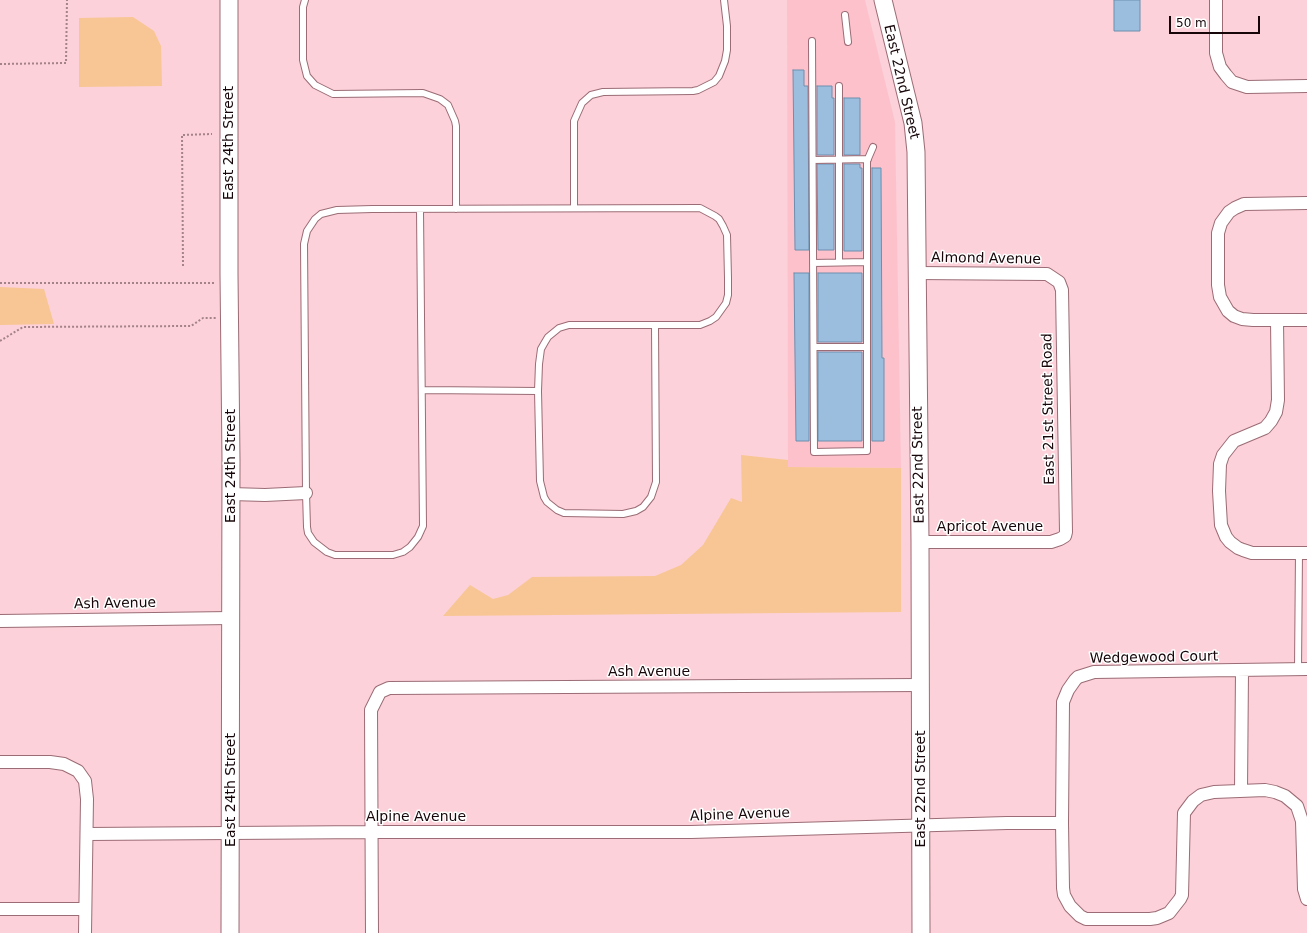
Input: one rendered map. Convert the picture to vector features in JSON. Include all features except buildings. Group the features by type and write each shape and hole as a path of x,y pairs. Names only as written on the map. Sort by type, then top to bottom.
{"street":[{"name":"East 24th Street","path":"229,0 231,494 230,933"},
{"name":"East 22nd Street","path":"883,0 913,123 916,152 920,542 921,933"},
{"path":"1216,0 1216,53 1220,67 1232,82 1247,86 1307,86"},
{"path":"1307,203 1244,204 1229,212 1221,223 1218,232 1218,285 1220,297 1224,306 1234,316 1242,319 1253,320 1307,320"},
{"name":"Almond Avenue","path":"917,273 1047,274 1054,279"},
{"name":"East 21st Street Road","path":"1054,279 1058,282 1062,290 1066,532 1065,536 1060,539"},
{"path":"1278,321 1278,400 1276,412 1271,421 1264,428 1234,441 1223,454 1220,464 1221,525 1230,542 1243,550 1252,553 1303,553"},
{"path":"231,494 266,495 306,493"},
{"name":"Apricot Avenue","path":"920,542 1051,542 1060,539"},
{"name":"Ash Avenue","path":"0,621 230,618"},
{"name":"Wedgewood Court","path":"1241,790 1214,792 1201,795 1193,801 1184,813 1182,895 1168,913 1157,918 1150,919 1086,919 1080,916 1070,906 1064,895 1063,888 1063,702 1068,690 1075,680 1084,674 1094,672 1302,669"},
{"path":"1242,671 1241,790 1265,790 1276,792 1285,796 1297,806 1302,821 1304,889 1307,899"},
{"name":"Ash Avenue","path":"371,832 371,710 380,692 389,688 920,685"},
{"path":"0,762 50,762 64,764 78,771 85,781 87,799 85,933"},
{"path":"921,825 1007,822 1062,823"},
{"name":"Alpine Avenue","path":"87,834 691,832 921,825"},
{"path":"371,832 372,933"},
{"path":"0,909 85,909"}],"lane":[{"path":"305,0 303,7 303,60 308,76 315,85 333,94 423,93 440,99 448,105 456,126 456,209"},
{"path":"574,208 574,121 582,103 591,95 603,92 693,91 714,82 719,76 725,61 726,26 724,0"},
{"path":"845,15 848,42"},
{"path":"812,41 814,452 866,451 868,159 873,147"},
{"path":"839,86 839,262"},
{"path":"813,160 868,159"},
{"path":"420,210 423,526 418,537 410,547 403,552 393,555 335,555 327,552 314,542 308,533 307,526 304,244 305,235 315,219 324,213 337,210 700,208 715,216 724,226 728,244 728,295 726,303 716,317 710,321 700,324 569,325 559,328 548,337 541,349 538,391 540,481 544,497 547,502 558,510 569,514 623,514 636,512 651,498 656,482 656,325"},
{"path":"813,263 867,262"},
{"path":"814,348 867,347"},
{"path":"422,390 538,391"},
{"path":"1302,669 1303,553"}],"path":[{"path":"0,64 66,63 67,0"},
{"path":"183,266 182,135 212,134"},
{"path":"0,283 217,284"},
{"path":"0,341 22,328 191,326 202,318 218,318"}],"shaded area":[{"path":"787,0 865,0 895,122 901,468 788,467"},
{"path":"133,17 154,31 161,46 162,86 79,87 79,18"},
{"path":"0,287 44,289 54,324 0,325"},
{"path":"741,455 788,460 788,467 901,468 901,612 443,616 470,585 493,599 508,595 532,577 655,576 681,565 703,545 731,498 742,502"}]}
